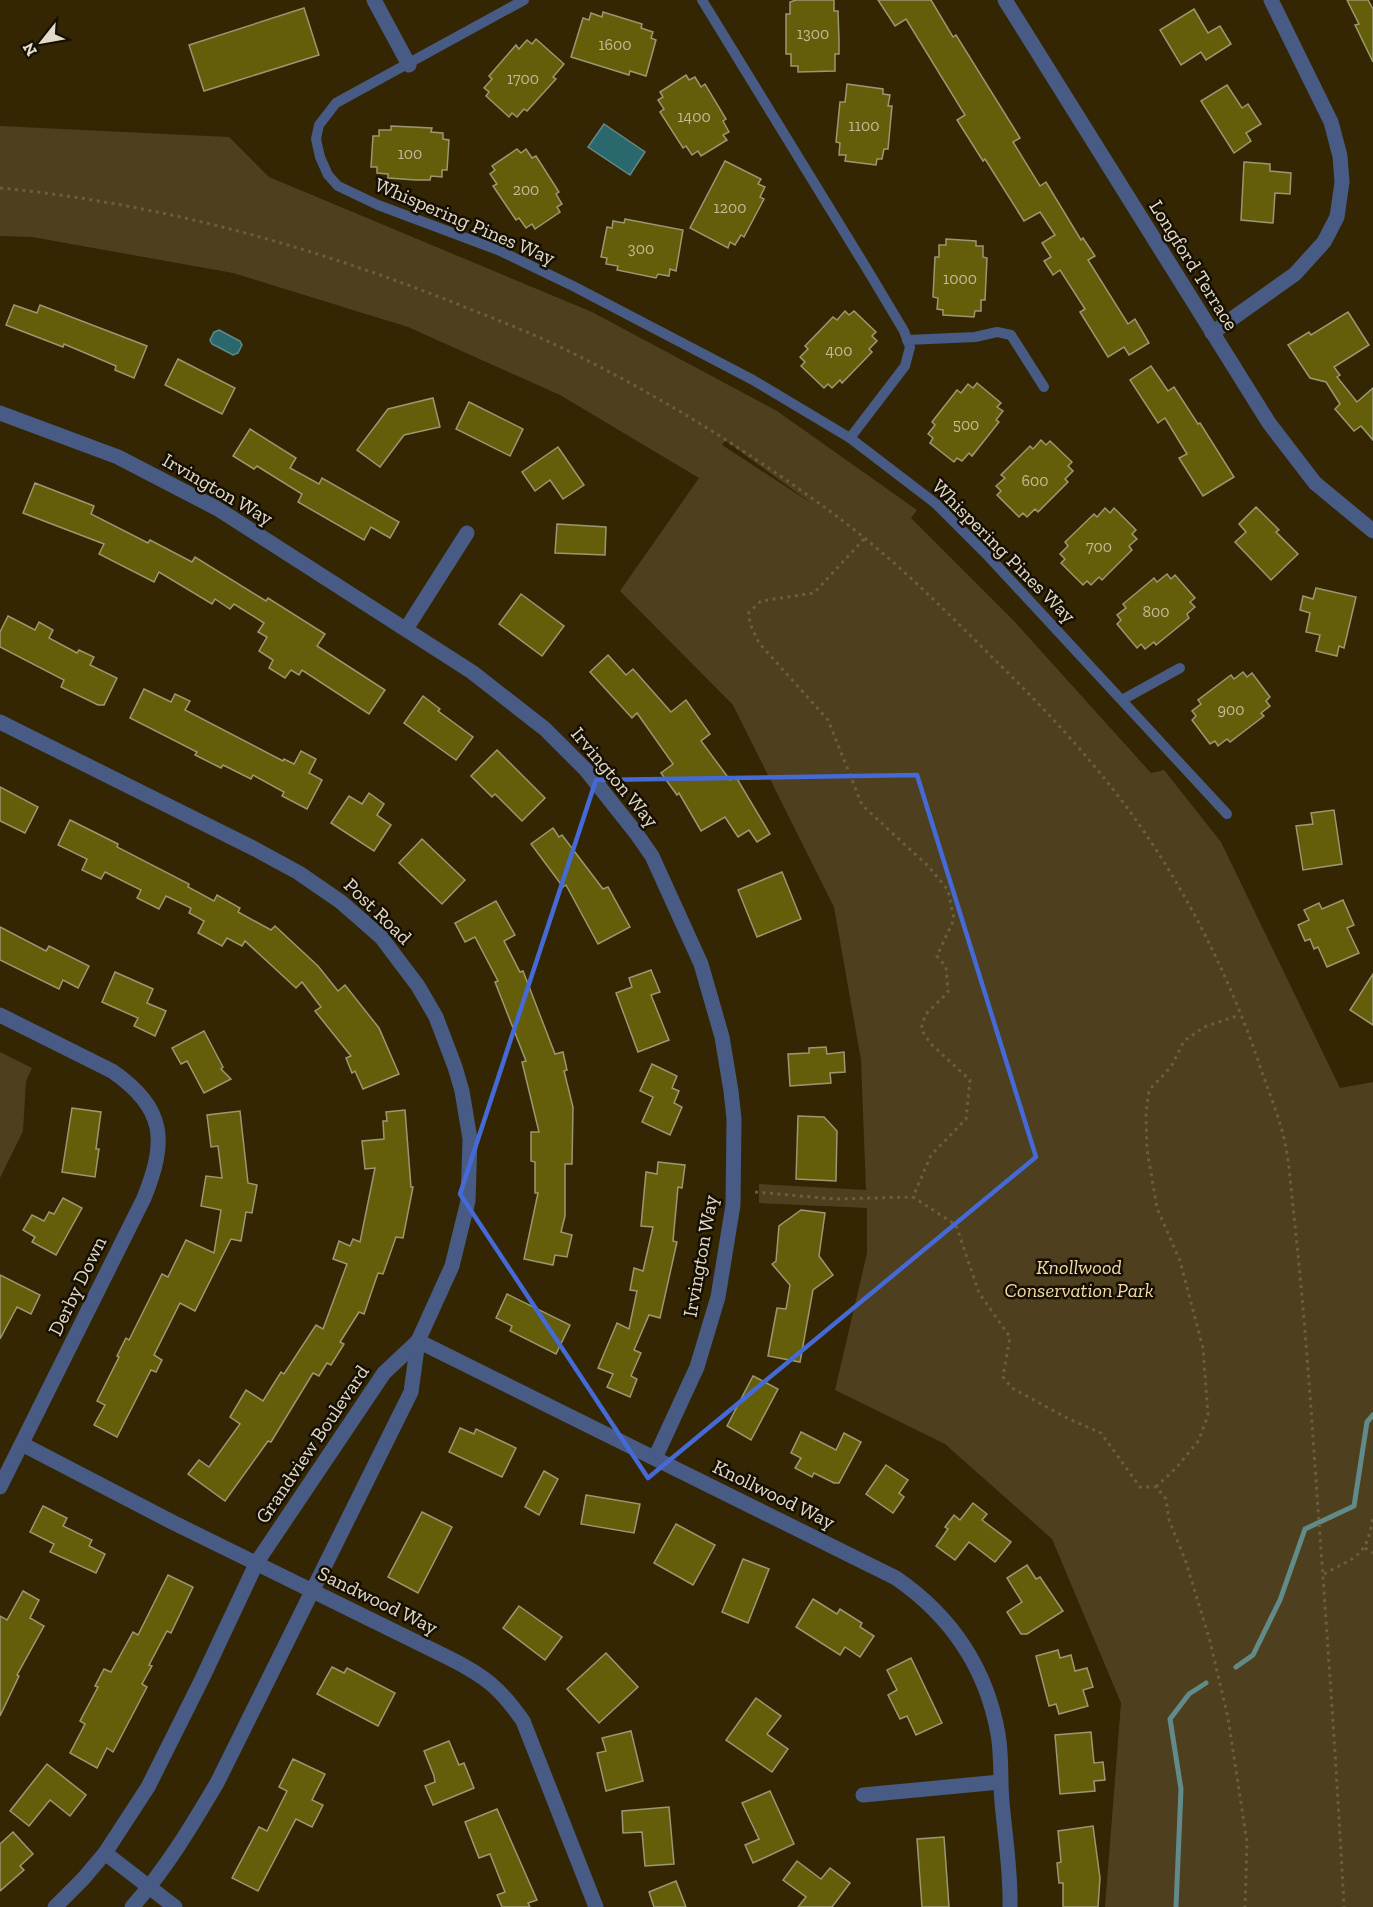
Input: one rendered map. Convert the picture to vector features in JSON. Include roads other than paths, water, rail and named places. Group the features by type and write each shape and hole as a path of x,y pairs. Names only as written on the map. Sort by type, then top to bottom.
{"street":[{"path":"374,0 409,64"},
{"name":"Longford Terrace","path":"1005,0 1269,423 1315,483 1373,531"},
{"path":"1212,333 1295,274 1324,242 1337,217 1342,182 1340,156 1331,122 1271,0"},
{"name":"Irvington Way","path":"0,413 118,458 167,481 218,509 472,672 545,729 586,770 636,832 652,856 701,964 722,1037 734,1119 733,1205 718,1297 697,1367 655,1458"},
{"path":"406,629 467,533"},
{"name":"Post Road","path":"0,722 299,873 341,902 381,937 418,986 436,1017 455,1067 462,1091 470,1139 468,1201 452,1266 418,1341"},
{"name":"Derby Down","path":"0,1016 112,1071 128,1082 152,1112 158,1129 158,1157 139,1209 0,1487"},
{"path":"132,1907 186,1837 217,1783 411,1392 418,1341"},
{"name":"Knollwood Way","path":"418,1341 896,1578 918,1593 939,1613 960,1638 976,1667 989,1698 998,1735 1010,1907"},
{"name":"Grandview Boulevard","path":"55,1907 105,1853 148,1787 257,1562 384,1373 418,1341"},
{"name":"Sandwood Way","path":"22,1444 172,1522 257,1562 477,1673 507,1698 523,1721 596,1907"},
{"path":"863,1795 1000,1782"},
{"path":"105,1853 176,1907"}],"lane":[{"name":"Whispering Pines Way","path":"524,0 336,103 319,125 316,140 328,175 338,186 378,205 498,250 573,286 753,380 850,438 935,503 1227,814"},
{"path":"702,0 908,340 910,347 905,366 850,438"},
{"path":"908,340 975,337 997,332 1011,335 1044,387"},
{"path":"1122,700 1180,668"}],"water":[{"path":"604,124 645,152 630,175 588,147"},
{"path":"219,330 240,341 242,345 238,353 233,355 212,344 210,340 214,332"}],"waterway":[{"path":"1236,1667 1253,1655 1280,1600 1305,1529 1354,1506 1367,1422 1373,1415"},
{"path":"1176,1907 1181,1789 1170,1719 1189,1694 1206,1683"}],"park label":[{"name":"Knollwood Conservation Park","path":"1079,1278"}]}
